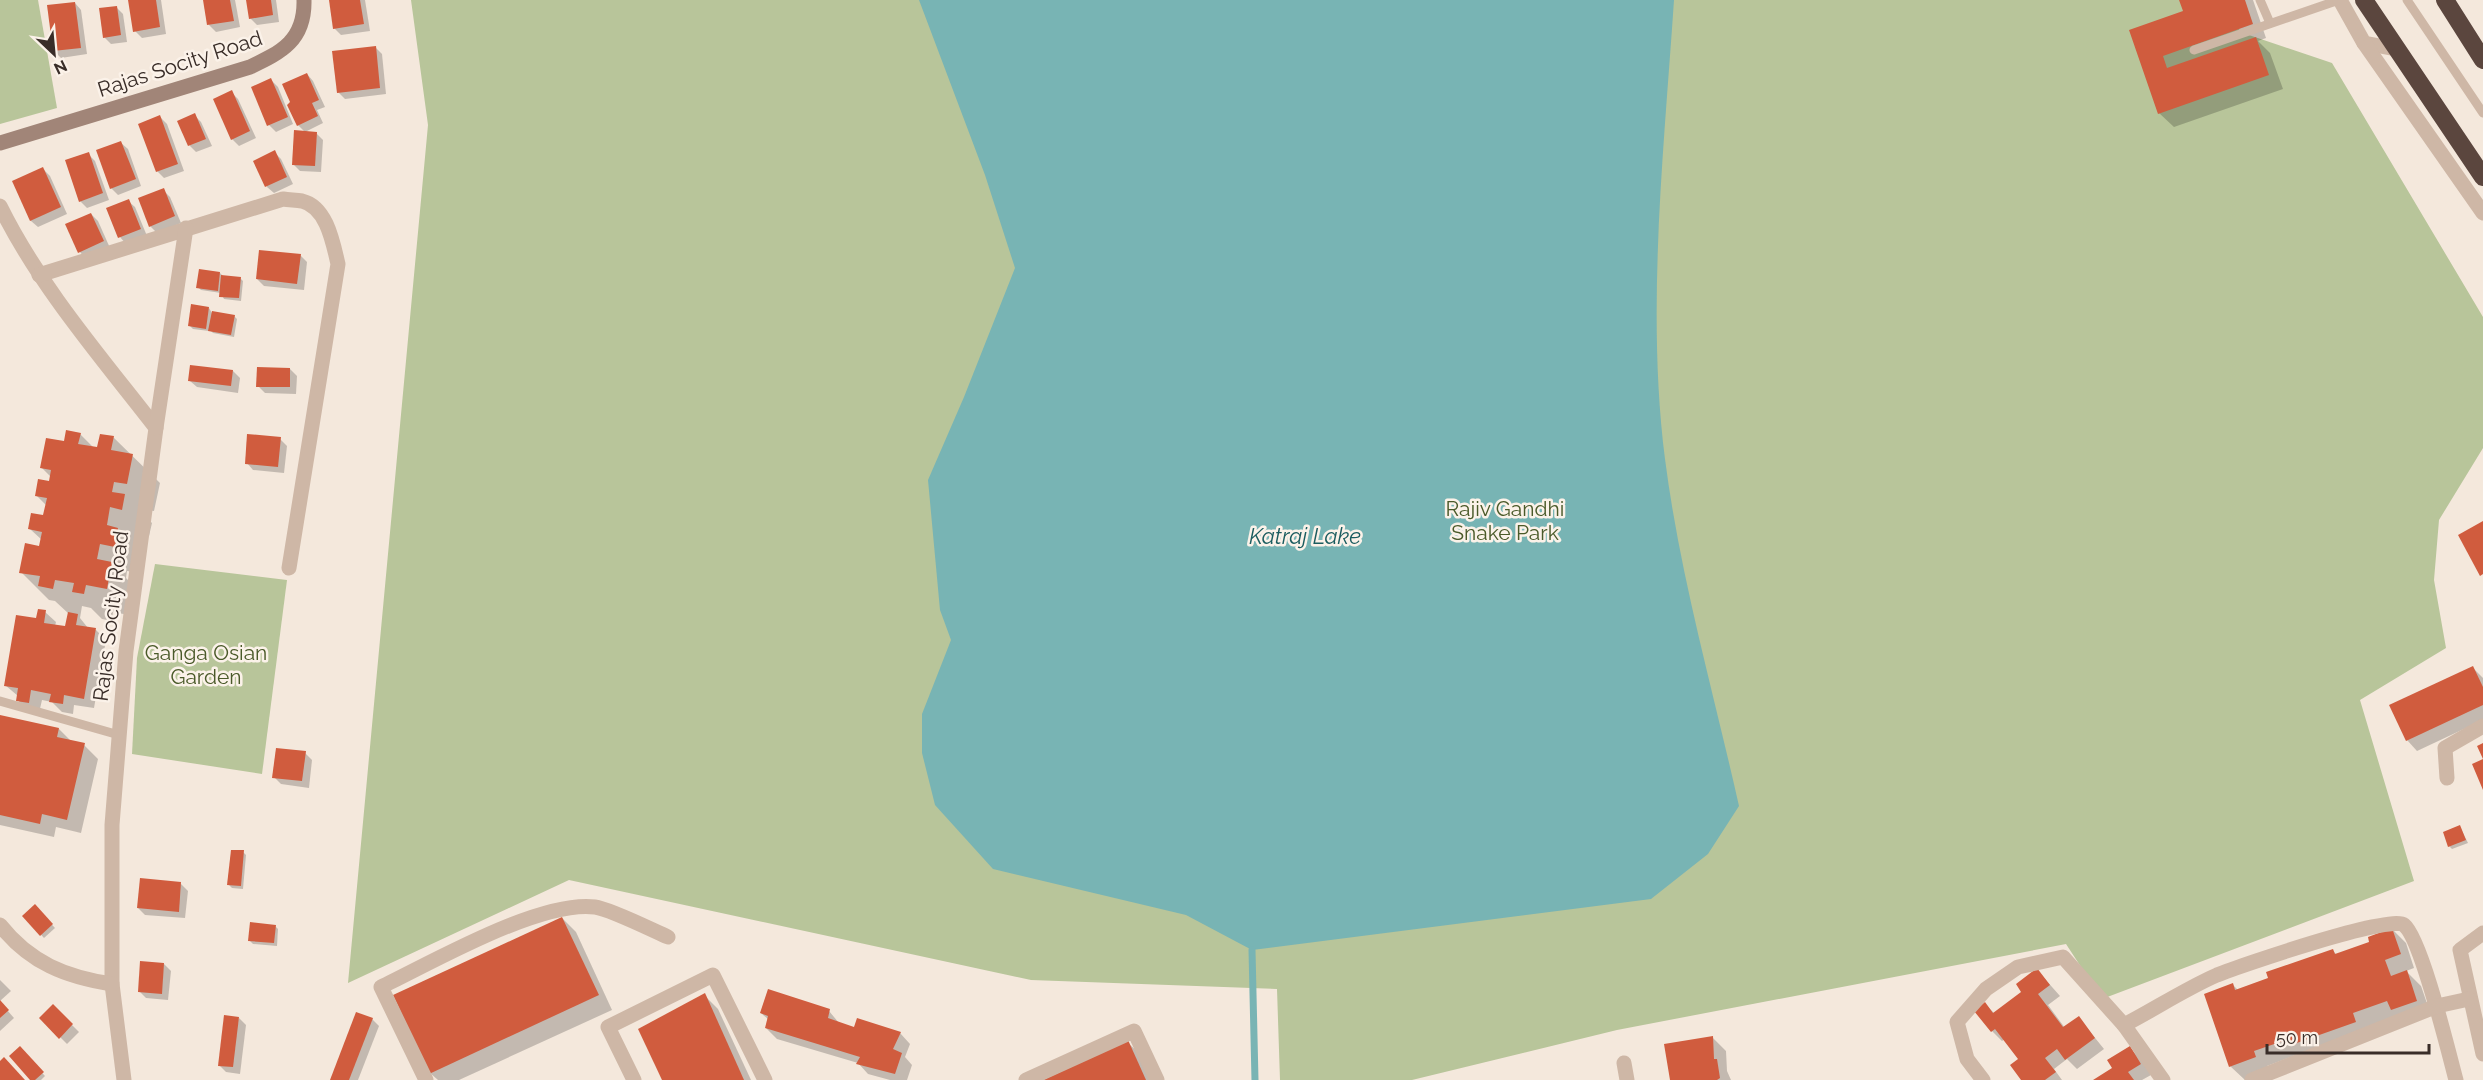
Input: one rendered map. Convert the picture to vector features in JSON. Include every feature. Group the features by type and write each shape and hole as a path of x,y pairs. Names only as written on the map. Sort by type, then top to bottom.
{"highway":[{"path":"2364,0 2483,177"},
{"path":"2445,0 2483,60"}],"street":[{"name":"Rajas Socity Road","path":"0,143 250,67 279,53 297,36 304,11 304,0"},
{"path":"2339,0 2364,43 2483,213"},
{"path":"2364,43 2396,49"},
{"path":"39,274 283,199 304,201 319,213 328,227 338,264 289,568"},
{"path":"0,206 15,237 39,274 156,428"},
{"name":"Rajas Socity Road","path":"124,1080 112,984 112,825 126,651 186,228"},
{"path":"2447,778 2445,748 2483,726"},
{"path":"426,1080 381,987 478,940 549,911 596,907 668,937"},
{"path":"2124,1025 2217,975 2335,936 2374,925 2398,922 2405,925 2416,947 2437,1006 2456,1080"},
{"path":"0,925 6,933 43,963 61,973 112,984"},
{"path":"2483,933 2460,950 2483,1054"},
{"path":"1983,1080 1966,1059 1958,1022 1986,989 2018,967 2063,957 2124,1025 2163,1080"},
{"path":"634,1080 608,1027 713,975 765,1080"},
{"path":"2252,1080 2437,1006 2469,999"},
{"path":"1026,1080 1134,1031 1157,1080"},
{"path":"1624,1063 1628,1080"}],"lane":[{"path":"2260,0 2270,23"},
{"path":"2194,50 2339,0"},
{"path":"2407,0 2483,113"},
{"path":"0,701 119,735"}],"green space":[{"path":"0,0 38,0 57,108 0,124"},
{"name":"Rajiv Gandhi Snake Park","path":"411,0 2230,0 2240,32 2332,63 2483,317 2483,448 2439,520 2434,580 2446,648 2360,700 2414,881 2102,999 2066,944 1617,1030 1412,1080 1280,1080 1277,989 1031,980 569,880 348,983 428,125"},
{"name":"Ganga Osian Garden","path":"155,564 287,580 262,774 132,754 137,658"}],"water":[{"name":"Katraj Lake","path":"919,0 1674,0 1659,230 1657,346 1660,403 1665,459 1679,546 1739,806 1708,854 1651,899 1252,950 1186,915 993,869 935,805 922,753 922,714 951,640 940,610 928,480 1015,268 985,175"}],"building":[{"path":"128,0 156,0 160,27 133,32"},
{"path":"203,0 230,0 234,21 207,25"},
{"path":"246,0 271,0 273,15 249,19"},
{"path":"329,0 360,0 364,24 333,29"},
{"path":"2179,0 2245,0 2253,24 2163,56 2167,68 2256,37 2269,75 2158,114 2129,30 2183,11"},
{"path":"75,2 81,48 53,51 47,5"},
{"path":"117,6 121,35 103,38 99,8"},
{"path":"376,46 380,88 337,93 332,51"},
{"path":"307,73 319,100 312,103 318,116 297,126 287,105 290,102 282,84"},
{"path":"271,78 288,117 267,126 251,87"},
{"path":"232,90 250,131 231,140 213,99"},
{"path":"195,113 206,139 188,146 177,121"},
{"path":"160,115 178,164 156,172 138,124"},
{"path":"294,130 317,132 315,166 292,165"},
{"path":"121,141 136,179 110,189 96,150"},
{"path":"275,150 287,177 265,187 253,161"},
{"path":"89,152 103,193 79,202 65,160"},
{"path":"43,167 61,207 30,221 12,181"},
{"path":"164,188 175,216 149,227 138,198"},
{"path":"129,199 141,229 118,238 106,208"},
{"path":"91,213 104,241 78,253 65,224"},
{"path":"259,250 301,254 297,284 256,279"},
{"path":"199,269 220,272 218,291 196,288"},
{"path":"221,275 241,277 239,298 219,297"},
{"path":"191,304 209,307 206,329 188,326"},
{"path":"212,311 235,315 231,335 208,331"},
{"path":"190,365 233,370 231,386 188,381"},
{"path":"257,367 290,368 290,387 256,387"},
{"path":"66,430 81,433 78,444 97,447 100,434 114,436 111,450 133,454 127,484 114,482 112,492 125,494 122,510 110,507 107,525 118,528 115,547 100,544 97,559 112,562 107,589 86,585 84,594 72,592 74,583 55,580 53,589 38,586 40,576 19,573 25,543 39,546 42,532 28,529 31,513 43,515 47,498 35,496 38,479 49,481 51,470 40,468 46,438 64,441"},
{"path":"247,434 281,437 278,467 245,464"},
{"path":"2483,521 2483,574 2480,576 2458,535"},
{"path":"38,609 46,610 44,623 65,626 68,612 78,614 76,625 96,628 84,699 64,695 63,704 49,702 51,694 31,690 29,703 16,701 18,688 4,686 16,615 36,618"},
{"path":"2473,666 2483,687 2483,705 2406,741 2389,705"},
{"path":"0,715 59,728 57,737 85,743 67,820 42,814 40,824 0,815"},
{"path":"2483,743 2483,759 2477,746"},
{"path":"276,748 306,751 302,781 272,778"},
{"path":"2483,759 2483,790 2472,764"},
{"path":"2460,825 2466,840 2448,847 2443,832"},
{"path":"231,850 244,850 241,886 227,885"},
{"path":"140,878 181,882 179,912 137,908"},
{"path":"35,904 53,924 40,936 22,916"},
{"path":"562,917 599,995 429,1074 393,995"},
{"path":"250,922 276,925 274,943 248,941"},
{"path":"2392,928 2401,954 2385,960 2391,976 2407,970 2417,1001 2391,1010 2387,1001 2353,1013 2356,1022 2291,1045 2289,1039 2254,1051 2256,1057 2229,1067 2204,994 2233,983 2235,990 2268,978 2266,972 2333,949 2335,954 2369,942 2368,937"},
{"path":"140,961 164,963 162,994 138,992"},
{"path":"2037,968 2050,985 2038,994 2063,1027 2079,1016 2095,1038 2065,1060 2057,1049 2045,1058 2056,1072 2045,1080 2021,1080 2010,1065 2018,1059 1995,1029 1991,1032 1974,1011 1985,1002 1993,1013 2021,992 2016,984"},
{"path":"768,989 830,1009 828,1018 854,1027 857,1018 901,1032 893,1049 902,1053 895,1074 856,1064 860,1057 765,1028 768,1016 760,1013"},
{"path":"705,993 744,1080 662,1080 638,1029"},
{"path":"0,1000 9,1010 0,1018"},
{"path":"53,1004 73,1024 59,1039 39,1018"},
{"path":"356,1012 373,1018 349,1080 330,1080"},
{"path":"224,1015 239,1017 233,1067 218,1066"},
{"path":"1713,1036 1714,1059 1717,1059 1720,1078 1717,1080 1670,1080 1664,1044"},
{"path":"1128,1040 1146,1080 1043,1080"},
{"path":"20,1046 44,1072 35,1080 30,1080 9,1056"},
{"path":"2130,1046 2141,1064 2128,1072 2134,1080 2093,1080 2112,1068 2107,1060"},
{"path":"4,1057 25,1080 0,1080 0,1061"}],"waterway":[{"path":"1252,950 1255,1080"}]}
